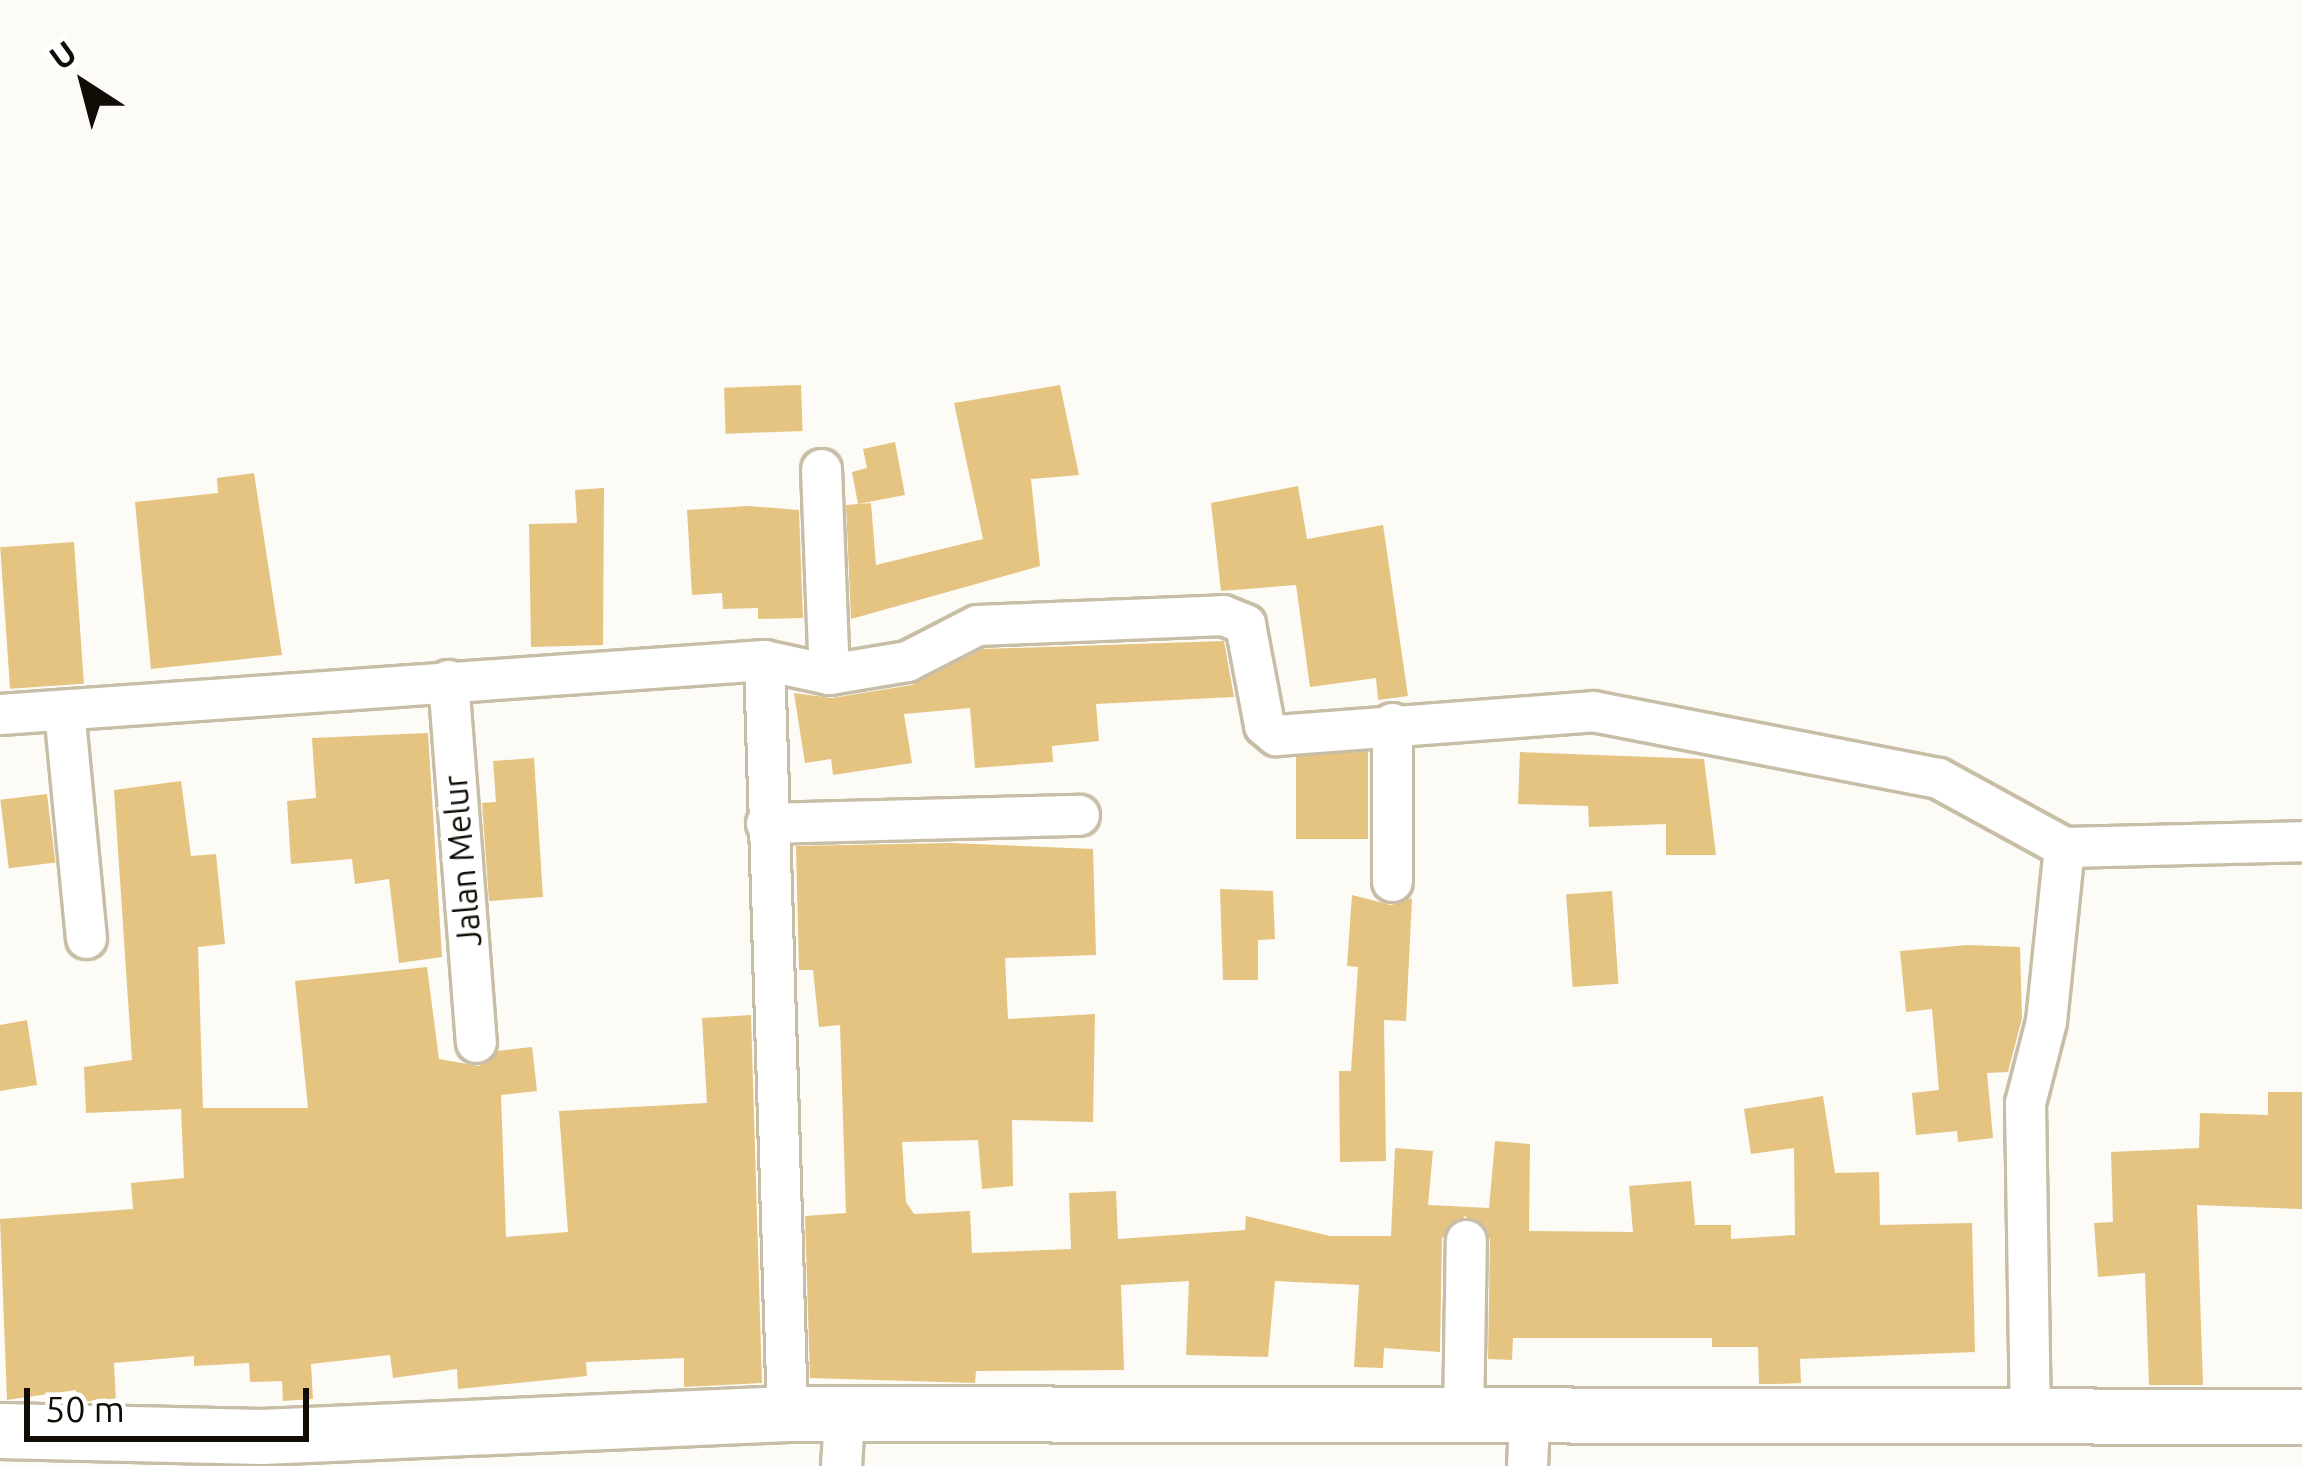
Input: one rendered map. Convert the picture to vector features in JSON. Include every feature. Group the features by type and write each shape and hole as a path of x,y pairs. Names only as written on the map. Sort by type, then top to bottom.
{"highway":[{"path":"0,1431 262,1452 787,1414 842,1441 1462,1421 1528,1444 2030,1420 2302,1417"}],"street":[{"path":"821,469 829,674"},
{"path":"0,715 764,660 829,674 907,661 977,625 1223,614 1245,624 1265,730 1287,737 1392,722 1593,711 1938,778 2064,848 2302,841"},
{"path":"764,660 787,1414"},
{"name":"Jalan Melur","path":"448,680 476,1042"},
{"path":"64,710 86,938"},
{"path":"1392,722 1392,881"},
{"path":"766,823 1079,815"},
{"path":"2030,1420 2025,1103 2046,1021 2064,848"},
{"path":"1462,1421 1466,1240"}],"building":[{"path":"801,385 803,431 726,434 724,388"},
{"path":"1060,385 1079,475 1031,479 1040,566 851,619 846,505 871,503 876,565 983,539 954,403"},
{"path":"895,442 905,495 858,504 852,472 867,468 863,449"},
{"path":"254,473 282,655 151,669 135,502 218,493 217,478"},
{"path":"1298,486 1307,539 1383,525 1408,696 1378,700 1376,678 1310,687 1296,585 1221,591 1211,503"},
{"path":"604,488 603,645 531,647 529,524 577,523 575,490"},
{"path":"748,506 799,510 803,618 758,619 758,608 723,609 722,593 692,595 687,510"},
{"path":"74,542 84,684 10,689 0,547"},
{"path":"1224,641 1234,697 1096,704 1099,741 1052,746 1053,762 975,768 970,708 904,714 912,763 833,775 831,759 805,763 794,693 832,698 912,685 983,649"},
{"path":"428,733 442,957 399,963 389,879 355,884 352,859 291,864 287,801 316,798 312,738"},
{"path":"1296,752 1368,752 1368,839 1296,839"},
{"path":"1520,752 1704,759 1716,855 1666,855 1666,824 1589,827 1588,806 1518,804"},
{"path":"534,758 543,897 489,901 482,803 496,802 493,761"},
{"path":"181,781 191,856 216,854 225,944 198,947 203,1108 308,1108 295,981 427,967 439,1059 479,1066 498,1051 532,1047 537,1091 501,1095 506,1237 568,1232 559,1111 707,1103 702,1018 751,1015 762,1383 684,1387 684,1358 586,1362 587,1376 458,1389 457,1369 393,1378 390,1355 311,1364 313,1399 283,1401 282,1381 250,1382 249,1363 194,1366 194,1356 114,1363 116,1402 77,1401 76,1390 7,1400 0,1219 133,1209 131,1183 184,1178 181,1109 86,1113 84,1067 132,1060 114,790"},
{"path":"47,794 55,862 9,868 0,800"},
{"path":"951,843 1093,849 1096,955 1005,958 1008,1019 1095,1014 1093,1122 1012,1120 1013,1186 982,1189 978,1140 902,1142 906,1202 914,1214 970,1211 972,1253 1071,1249 1069,1193 1116,1191 1118,1239 1245,1230 1246,1216 1330,1236 1391,1236 1395,1148 1433,1151 1428,1205 1489,1208 1495,1141 1530,1144 1529,1231 1633,1232 1629,1186 1691,1181 1695,1225 1731,1225 1731,1239 1795,1235 1794,1148 1751,1154 1744,1109 1823,1096 1835,1173 1879,1172 1880,1225 1972,1223 1975,1352 1800,1359 1801,1383 1776,1384 1759,1384 1758,1347 1712,1347 1712,1338 1513,1338 1512,1360 1488,1359 1490,1239 1465,1216 1442,1238 1440,1352 1384,1348 1383,1368 1354,1367 1359,1285 1275,1281 1268,1357 1186,1355 1189,1281 1121,1285 1124,1370 976,1371 975,1383 810,1378 805,1216 846,1213 840,1025 819,1027 813,970 799,970 796,846"},
{"path":"1220,889 1273,891 1275,939 1258,940 1258,980 1223,980"},
{"path":"1612,891 1618,984 1573,987 1566,894"},
{"path":"1352,895 1391,905 1412,898 1406,1021 1384,1020 1386,1161 1340,1162 1339,1071 1351,1071 1358,967 1347,966"},
{"path":"1968,945 2020,947 2022,1018 2008,1072 1987,1073 1993,1138 1958,1142 1957,1131 1916,1135 1912,1093 1939,1090 1932,1009 1906,1012 1900,951"},
{"path":"27,1020 37,1085 0,1091 0,1025"},
{"path":"2268,1092 2302,1092 2302,1209 2197,1205 2203,1385 2149,1385 2145,1273 2098,1277 2094,1223 2113,1222 2111,1152 2199,1148 2200,1113 2268,1115"}]}
